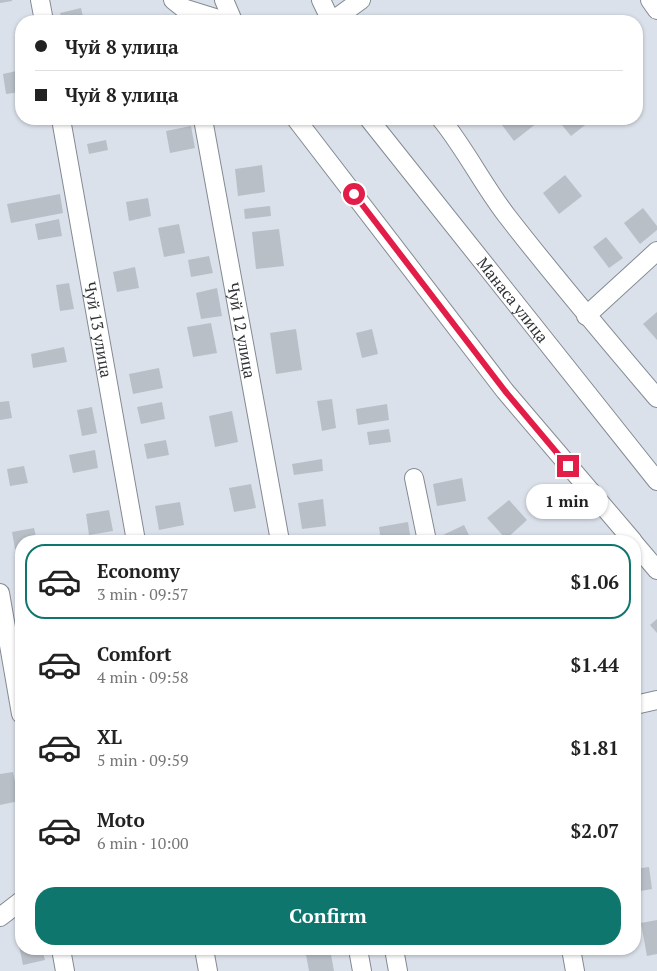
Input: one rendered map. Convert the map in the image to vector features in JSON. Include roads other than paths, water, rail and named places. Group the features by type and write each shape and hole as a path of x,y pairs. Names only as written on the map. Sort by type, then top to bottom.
{"street":[{"path":"40,0 43,15"},
{"path":"224,0 230,15"},
{"path":"321,0 328,15"},
{"path":"340,15 361,0"},
{"path":"650,0 657,10"},
{"path":"180,10 200,15"},
{"name":"Чуй 13 улица","path":"62,125 135,535"},
{"name":"Чуй 12 улица","path":"204,125 279,535"},
{"path":"301,125 505,391 627,535"},
{"name":"Манаса улица","path":"374,125 657,481"},
{"path":"446,125 458,140 505,214 586,316 657,398"},
{"path":"586,316 657,251"},
{"path":"414,478 426,535"},
{"path":"641,551 657,570"},
{"path":"0,593 15,679"},
{"path":"641,704 657,700"},
{"path":"0,916 15,905"},
{"path":"62,955 65,971"},
{"path":"205,955 208,971"},
{"path":"359,955 362,971"},
{"path":"395,955 398,971"},
{"path":"572,955 574,971"}]}
